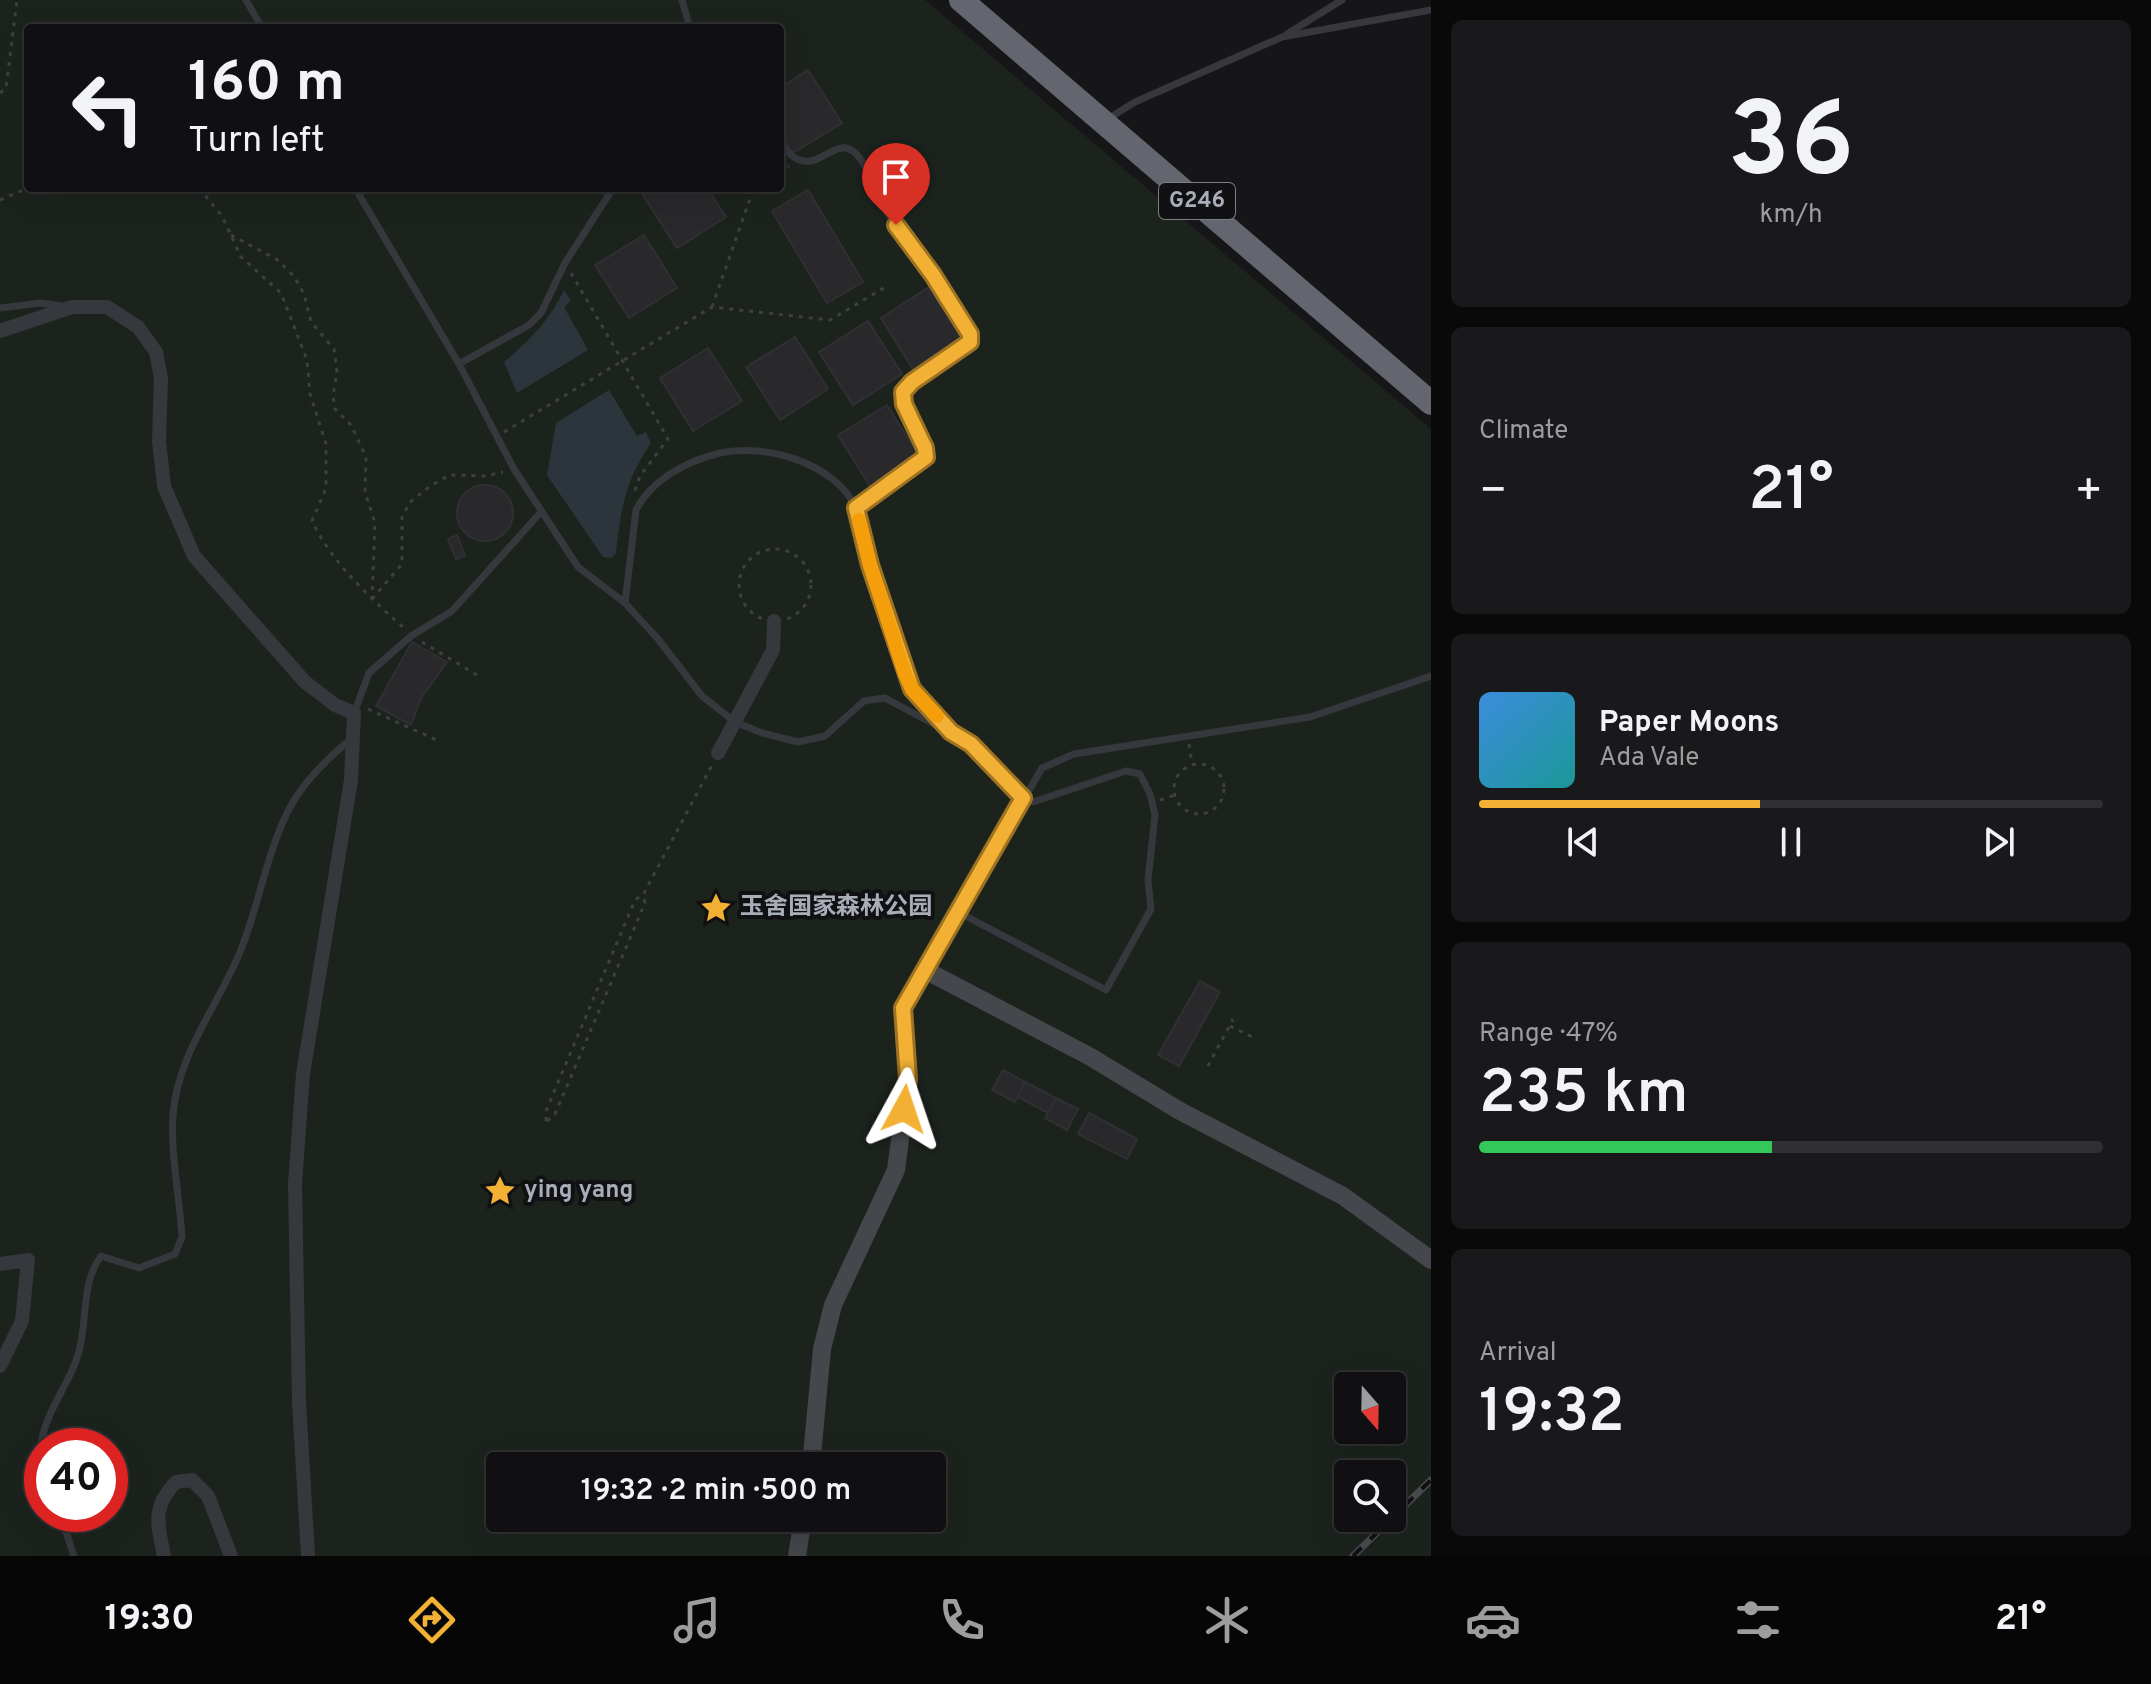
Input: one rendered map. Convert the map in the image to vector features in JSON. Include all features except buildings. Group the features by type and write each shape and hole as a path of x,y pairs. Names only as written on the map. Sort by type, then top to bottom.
{"highway":[{"name":"G246","path":"961,0 1431,403"}],"street":[{"path":"0,331 72,307 107,307 138,327 156,352 161,378 159,441 164,486 194,556 305,682 335,705 356,708 351,780 303,1074 295,1183 299,1402 308,1556"},
{"path":"718,753 773,650 774,621"},
{"path":"812,1452 822,1349 833,1305 896,1170 908,1079 903,1008 925,970 1089,1056 1180,1111 1343,1196 1431,1260"},
{"path":"0,1264 28,1260 22,1321 0,1366"},
{"path":"164,1556 158,1521 161,1497 176,1482 192,1480 208,1496 231,1556"},
{"path":"797,1556 801,1532"}],"lane":[{"path":"246,0 260,24"},
{"path":"682,0 689,24"},
{"path":"1104,121 1135,102 1282,37 1342,0"},
{"path":"1282,37 1431,10"},
{"path":"784,148 791,158 803,162 818,159 838,148 849,149 858,156 885,209 970,334 970,342 912,382 903,392 904,404 925,448 926,457 856,508"},
{"path":"357,192 459,364 514,469 578,567 625,603 658,639 702,696 735,722 798,742 813,740 825,736 864,701 885,698 971,744 1023,798 1033,802 1092,780 1134,771 1145,782 1156,829 1148,880 1151,909 1106,990 958,912"},
{"path":"459,364 529,325 541,313 565,263 610,192"},
{"path":"0,308 41,303 72,307"},
{"path":"625,603 636,510 643,498 680,468 709,456 757,449 815,467 831,478 856,508 870,565 905,674 912,689 951,732"},
{"path":"356,708 369,673 411,636 452,611 541,512"},
{"path":"925,970 1042,768 1074,754 1310,717 1431,676"},
{"path":"46,1428 80,1349 91,1269 101,1256 139,1268 175,1254 182,1237 173,1115 189,1048 224,990 293,802 324,762 353,738"},
{"path":"66,1532 74,1556"}],"path":[{"path":"0,93 6,88 17,0"},
{"path":"784,170 791,158"},
{"path":"0,200 24,190"},
{"path":"202,192 222,216 241,257 281,293 307,360 310,394 326,444 326,488 312,521 326,549 411,636 482,678"},
{"path":"712,307 752,192"},
{"path":"231,235 276,259 294,276 304,294 311,322 334,349 337,372 333,395 335,409 351,425 366,457 365,492 375,523 372,599"},
{"path":"565,263 668,439 640,476 635,490 643,498"},
{"path":"497,435 712,307 830,320 889,285"},
{"path":"372,599 402,564 402,518 409,503 450,475 486,476 514,469"},
{"path":"776,549 799,559 811,581 808,598 798,612 774,621 750,611 739,589 746,564 759,553 776,549"},
{"path":"356,708 441,742"},
{"path":"1187,736 1193,766"},
{"path":"643,895 645,903 555,1114 546,1121 546,1111 635,900 643,895 718,753"},
{"path":"1193,766 1210,767 1221,776 1224,790 1220,803 1209,812 1195,813 1183,807 1175,795 1179,775 1193,766"},
{"path":"1152,802 1175,795"},
{"path":"1208,1066 1233,1019"},
{"path":"1230,1026 1252,1037"}],"shaded area":[{"name":"玉舍国家森林公园","path":"0,0 925,0 1431,429 1431,1556 0,1556"},
{"path":"564,290 571,301 564,307 588,350 517,393 504,362 538,329"},
{"path":"609,390 637,436 646,432 651,443 630,483 622,508 616,553 611,558 603,557 547,475 556,423"}],"railway":[{"path":"1353,1556 1431,1480"}],"slow traffic":[{"path":"859,520 905,674 912,689 937,716"}],"place":[{"name":"玉舍国家森林公园","path":"716,908"},
{"name":"ying yang","path":"500,1191"}],"route":[{"path":"896,225 933,275 970,334 970,342 912,382 903,392 904,404 925,448 926,457 856,508 870,565 912,689 951,732 971,744 1023,798 903,1008 908,1079 904,1109"}]}
